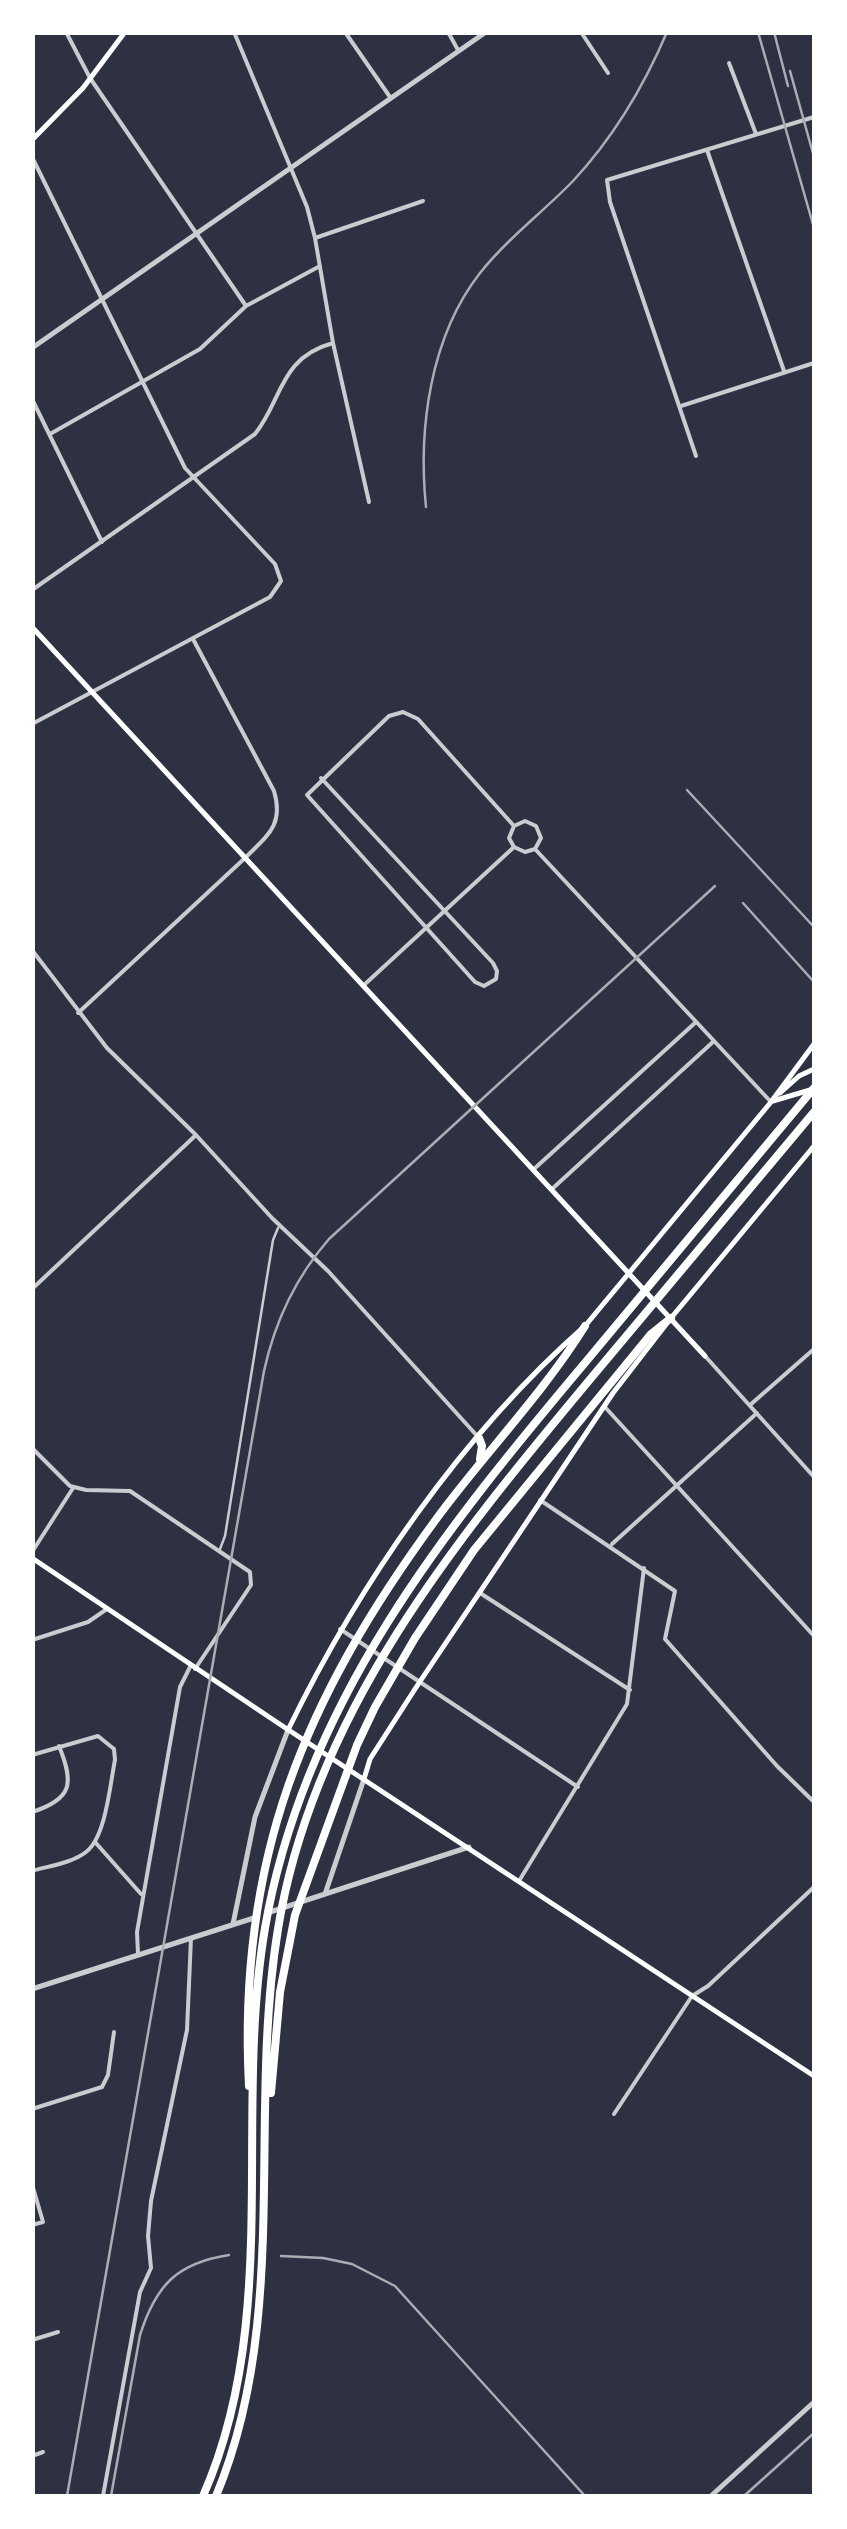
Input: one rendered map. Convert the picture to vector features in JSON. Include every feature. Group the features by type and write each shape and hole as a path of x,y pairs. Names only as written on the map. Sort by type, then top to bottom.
{"highway":[{"path":"203,2496 226,2430 240,2369 258,1994 272,1892 307,1776 346,1693 410,1586 472,1499 814,1090"},
{"path":"216,2496 236,2440 252,2368 259,2294 269,2009 281,1911 305,1820 356,1704 408,1614 488,1503 814,1112"},
{"path":"264,2167 286,1953 304,1885 369,1720 443,1594 538,1468 651,1334 671,1318"},
{"path":"252,2138 246,2032 249,1975 259,1889 293,1768 333,1682 403,1566 479,1463 549,1380 585,1326"},
{"path":"479,1438 479,1463"}],"main road":[{"path":"32,140 90,78 124,32"},
{"path":"32,627 705,1356"},
{"path":"288,1730 340,1629 404,1533 479,1438 585,1326 814,1044"},
{"path":"770,1102 799,1076 814,1069"},
{"path":"770,1102 802,1090 814,1090"},
{"path":"364,1779 370,1759 604,1406 671,1318 814,1146"},
{"path":"32,1555 193,1667 814,2076"}],"street":[{"path":"66,32 90,78 246,306"},
{"path":"234,32 291,167 315,238 333,343 369,502"},
{"path":"345,32 390,97"},
{"path":"448,32 458,50"},
{"path":"32,348 486,32"},
{"path":"581,32 608,72"},
{"path":"729,63 756,134"},
{"path":"696,456 606,188 607,180 814,117"},
{"path":"707,150 784,372"},
{"path":"32,157 194,479 274,564 280,581 270,597 32,724"},
{"path":"315,238 423,201"},
{"path":"50,434 200,349 246,306 320,266"},
{"path":"32,590 255,434 268,418 276,391 288,372 304,358 333,343"},
{"path":"680,406 814,363"},
{"path":"32,399 102,542"},
{"path":"78,1012 271,833 279,807 268,779 193,639"},
{"path":"321,778 493,963 497,975 492,984 484,986 425,929 307,795 321,778 389,716 403,712 418,719 514,826"},
{"path":"525,821 536,826 540,838 535,848 525,852 514,848 510,834 514,826 525,821"},
{"path":"364,985 514,848"},
{"path":"535,848 770,1102"},
{"path":"32,950 114,1055 328,1271 479,1438"},
{"path":"534,1170 696,1022"},
{"path":"552,1189 714,1041"},
{"path":"32,1289 196,1135"},
{"path":"750,1405 814,1349"},
{"path":"705,1356 814,1476"},
{"path":"604,1406 814,1636"},
{"path":"610,1545 757,1413"},
{"path":"32,1448 73,1488 130,1491 250,1572 252,1582 180,1688 136,1940 138,1955"},
{"path":"32,1555 73,1488"},
{"path":"540,1500 675,1591 665,1639 777,1766 814,1802"},
{"path":"519,1881 627,1704 644,1568"},
{"path":"480,1593 630,1690"},
{"path":"32,1640 88,1622 107,1609"},
{"path":"808,1629 814,1623"},
{"path":"340,1629 578,1786"},
{"path":"234,1924 254,1817 288,1730"},
{"path":"32,1755 98,1736 114,1750 115,1760 94,1842 87,1851 32,1871"},
{"path":"32,1812 52,1806 68,1786 69,1776 59,1746"},
{"path":"324,1894 364,1779"},
{"path":"94,1842 143,1896"},
{"path":"32,1990 469,1848"},
{"path":"614,2114 692,1996 708,1986 814,1887"},
{"path":"103,2496 140,2292 151,2268 151,2201 187,2030 191,1938"},
{"path":"32,2109 102,2087 106,2083 114,2032"},
{"path":"32,2184 42,2222 32,2225"},
{"path":"32,2340 58,2332"},
{"path":"711,2496 814,2402"},
{"path":"32,2456 43,2452"}],"lane":[{"path":"219,1550 225,1536 272,1240 280,1226"}],"tram line":[{"path":"111,2496 140,2335 153,2303 182,2271 229,2255"},
{"path":"281,2256 352,2264 395,2286 585,2496"},
{"path":"744,2496 814,2433"}],"railway":[{"path":"426,507 424,447 431,385 449,326 463,298 480,273 573,181 601,147 638,92 667,32"},
{"path":"758,32 814,228"},
{"path":"774,32 788,86"},
{"path":"790,71 814,157"},
{"path":"687,790 814,927"},
{"path":"67,2496 264,1371 280,1318 296,1285 329,1239 715,886"},
{"path":"743,903 814,982"}]}
